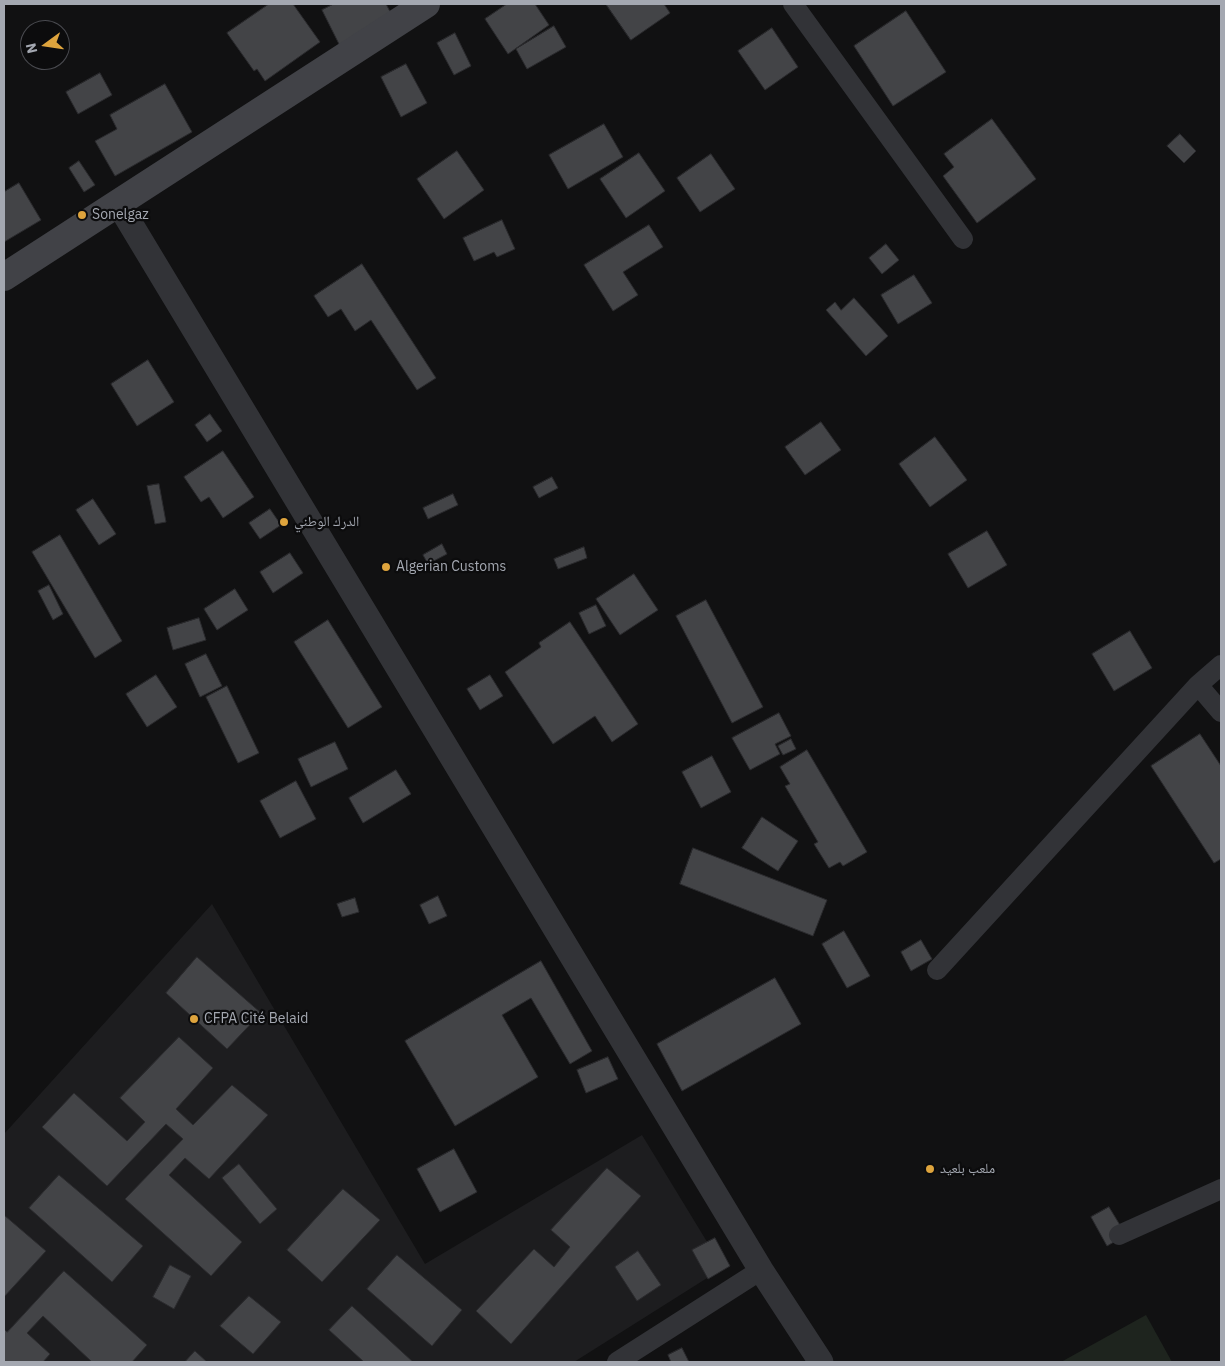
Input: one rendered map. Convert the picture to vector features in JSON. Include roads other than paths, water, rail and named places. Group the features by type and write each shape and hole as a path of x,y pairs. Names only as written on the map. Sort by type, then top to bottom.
{"main road":[{"path":"4,277 426,4"}],"street":[{"path":"793,4 963,239"},
{"path":"118,203 761,1270 821,1362"},
{"path":"937,970 1198,685 1221,665"},
{"path":"1198,685 1221,712"},
{"path":"1119,1235 1221,1189"},
{"path":"617,1362 761,1270"}],"place":[{"name":"Sonelgaz","path":"82,215"},
{"name":"الدرك الوطني","path":"284,522"},
{"name":"Algerian Customs","path":"386,567"},
{"name":"CFPA Cité Belaid","path":"194,1019"},
{"name":"ملعب بلعيد","path":"930,1169"}]}
